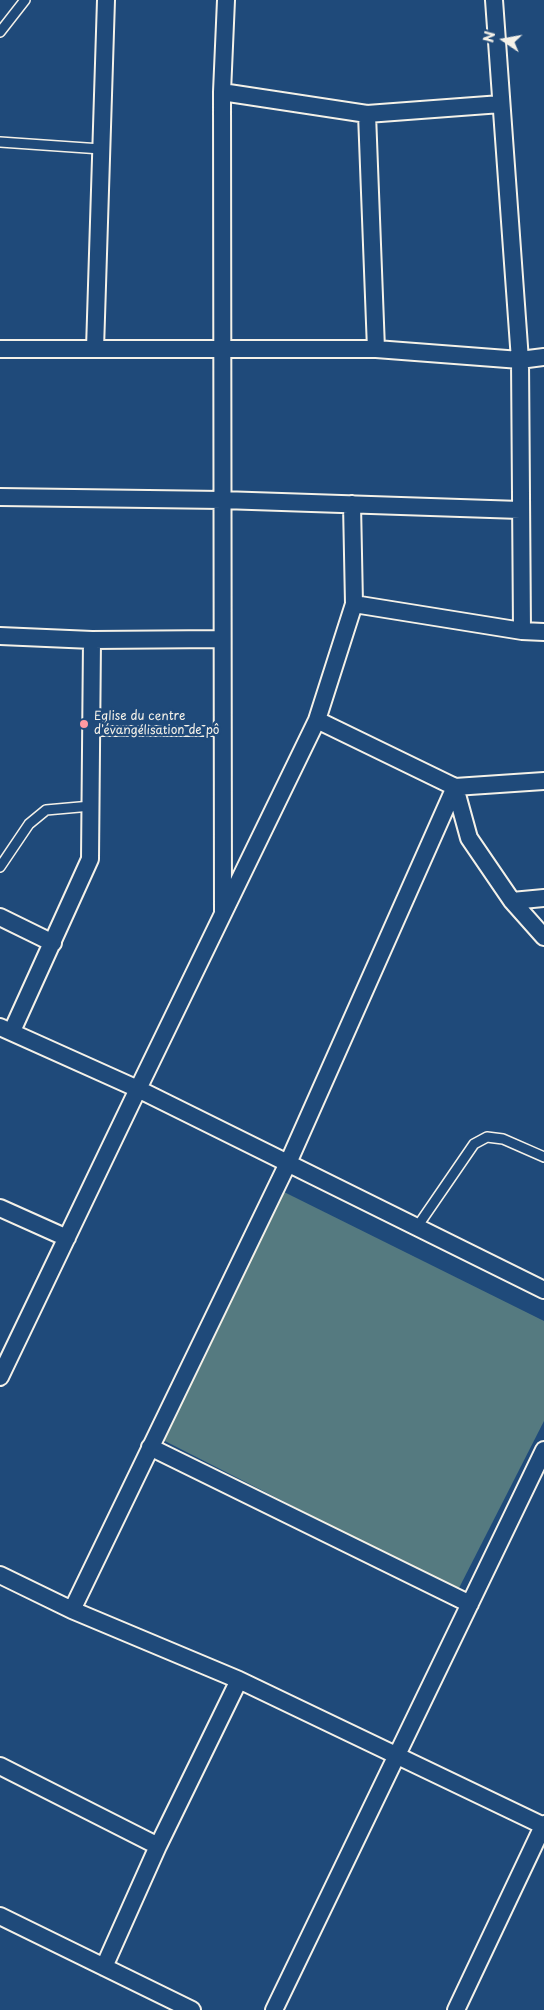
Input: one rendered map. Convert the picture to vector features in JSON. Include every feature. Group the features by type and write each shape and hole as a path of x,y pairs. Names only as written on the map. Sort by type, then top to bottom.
{"street":[{"path":"95,349 106,0"},
{"path":"223,913 222,92 226,0"},
{"path":"494,0 520,360 522,631"},
{"path":"222,92 367,114 501,104"},
{"path":"367,114 376,349"},
{"path":"0,349 376,349 520,360 544,356"},
{"path":"0,498 222,500 520,510"},
{"path":"0,1376 317,720 354,604 352,504"},
{"path":"354,604 522,631 544,632"},
{"path":"0,636 92,640 222,639"},
{"path":"92,640 90,859 52,943 6,1029 138,1089 544,1290"},
{"path":"317,720 455,787 544,781"},
{"path":"455,787 469,838 512,901 544,937"},
{"path":"72,1610 288,1163 455,787"},
{"path":"512,901 544,898"},
{"path":"0,917 52,943"},
{"path":"0,1208 67,1238"},
{"path":"150,1446 470,1604"},
{"path":"274,2010 470,1604 540,1468 544,1450"},
{"path":"0,1576 72,1610 239,1680 544,1825 456,2010"},
{"path":"104,1967 158,1846 239,1680"},
{"path":"0,1766 158,1846"},
{"path":"0,1916 192,2010"}],"lane":[{"path":"0,32 25,0"},
{"path":"0,142 101,149"},
{"path":"92,731 222,731"},
{"path":"0,867 29,824 46,810 91,806"},
{"path":"417,1227 474,1144 487,1137 503,1138 544,1158"}],"green space":[{"path":"280,1190 544,1321 544,1421 458,1590 157,1437"}],"place":[{"name":"Eglise du centre d'évangélisation de pô","path":"84,724"}]}
